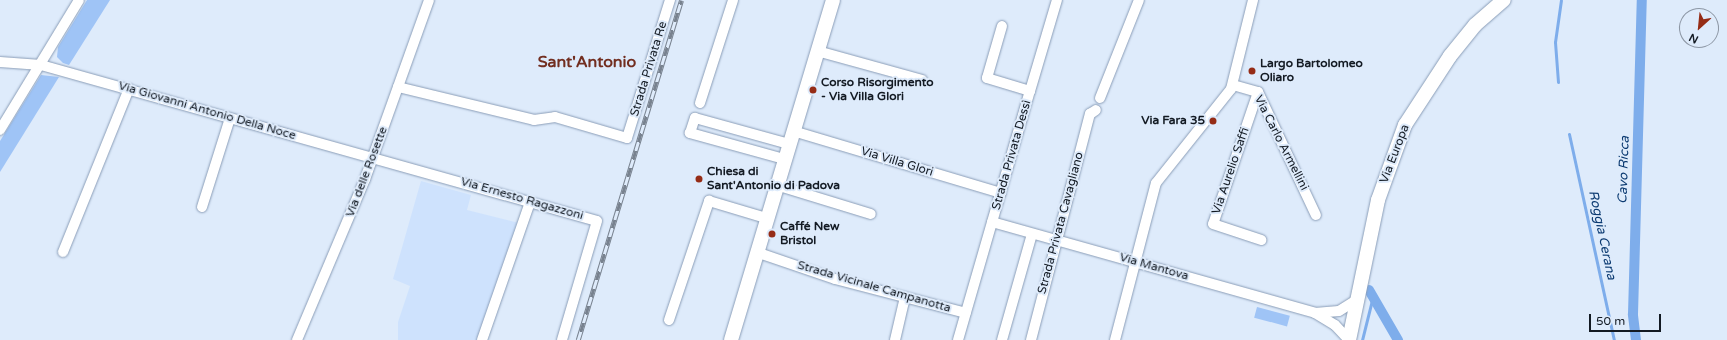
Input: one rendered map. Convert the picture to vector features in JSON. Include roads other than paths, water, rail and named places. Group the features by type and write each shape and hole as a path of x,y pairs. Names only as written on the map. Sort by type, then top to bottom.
{"main road":[{"path":"731,340 766,218 833,0"},
{"name":"Via Europa","path":"1349,340 1378,200 1405,125 1450,56 1475,25 1504,0"}],"street":[{"path":"0,130 41,65 79,0"},
{"name":"Via delle Rosette","path":"297,340 373,157 429,0"},
{"name":"Strada Privata Re","path":"398,87 534,120 555,117 628,138 670,0"},
{"path":"700,103 733,0"},
{"path":"1030,91 1056,0"},
{"path":"1100,98 1139,0"},
{"path":"1115,340 1156,183 1234,85 1253,0"},
{"name":"Strada Privata Dessì","path":"966,313 1030,91 987,78 1002,26"},
{"path":"817,51 922,80"},
{"name":"Via Giovanni Antonio Della Noce","path":"0,62 41,65 373,157"},
{"name":"Via Carlo Armellini","path":"1234,85 1258,92 1316,215"},
{"path":"63,252 129,89"},
{"name":"Via Aurelio Saffi","path":"1258,92 1213,224 1261,240"},
{"name":"Strada Privata Cavagliano","path":"1031,340 1055,241 1090,114 1096,110"},
{"path":"202,207 230,118"},
{"name":"Via Villa Glori","path":"784,159 690,133 695,118 791,137 1001,193"},
{"name":"Via Ernesto Ragazzoni","path":"373,157 597,221 562,340"},
{"path":"776,185 871,214"},
{"path":"669,320 709,201 766,218"},
{"path":"482,340 530,202"},
{"name":"Via Mantova","path":"992,222 1055,241 1136,262 1315,313 1335,325 1349,340"},
{"path":"1002,340 1032,234"},
{"name":"Strada Vicinale Campanotta","path":"756,252 905,297 966,313 958,340"},
{"path":"895,340 905,297"},
{"name":"Via Mantova","path":"1315,313 1339,311 1358,299"}],"waterway":[{"name":"Roggia Cerana","path":"1558,82 1555,42 1561,0"},
{"name":"Cavo Ricca","path":"1636,340 1633,314 1642,0"},
{"name":"Roggia Cerana","path":"1569,134 1614,340"},
{"path":"1369,290 1398,340"},
{"path":"1362,340 1373,296"}],"railway":[{"path":"578,340 681,0"}],"place":[{"name":"Largo Bartolomeo Oliaro","path":"1252,71"},
{"name":"Corso Risorgimento - Via Villa Glori","path":"813,90"},
{"name":"Via Fara 35","path":"1213,121"},
{"name":"Chiesa di Sant'Antonio di Padova","path":"699,179"},
{"name":"Caffé New Bristol","path":"772,234"}],"district":[{"name":"Sant'Antonio","path":"587,62"}]}
